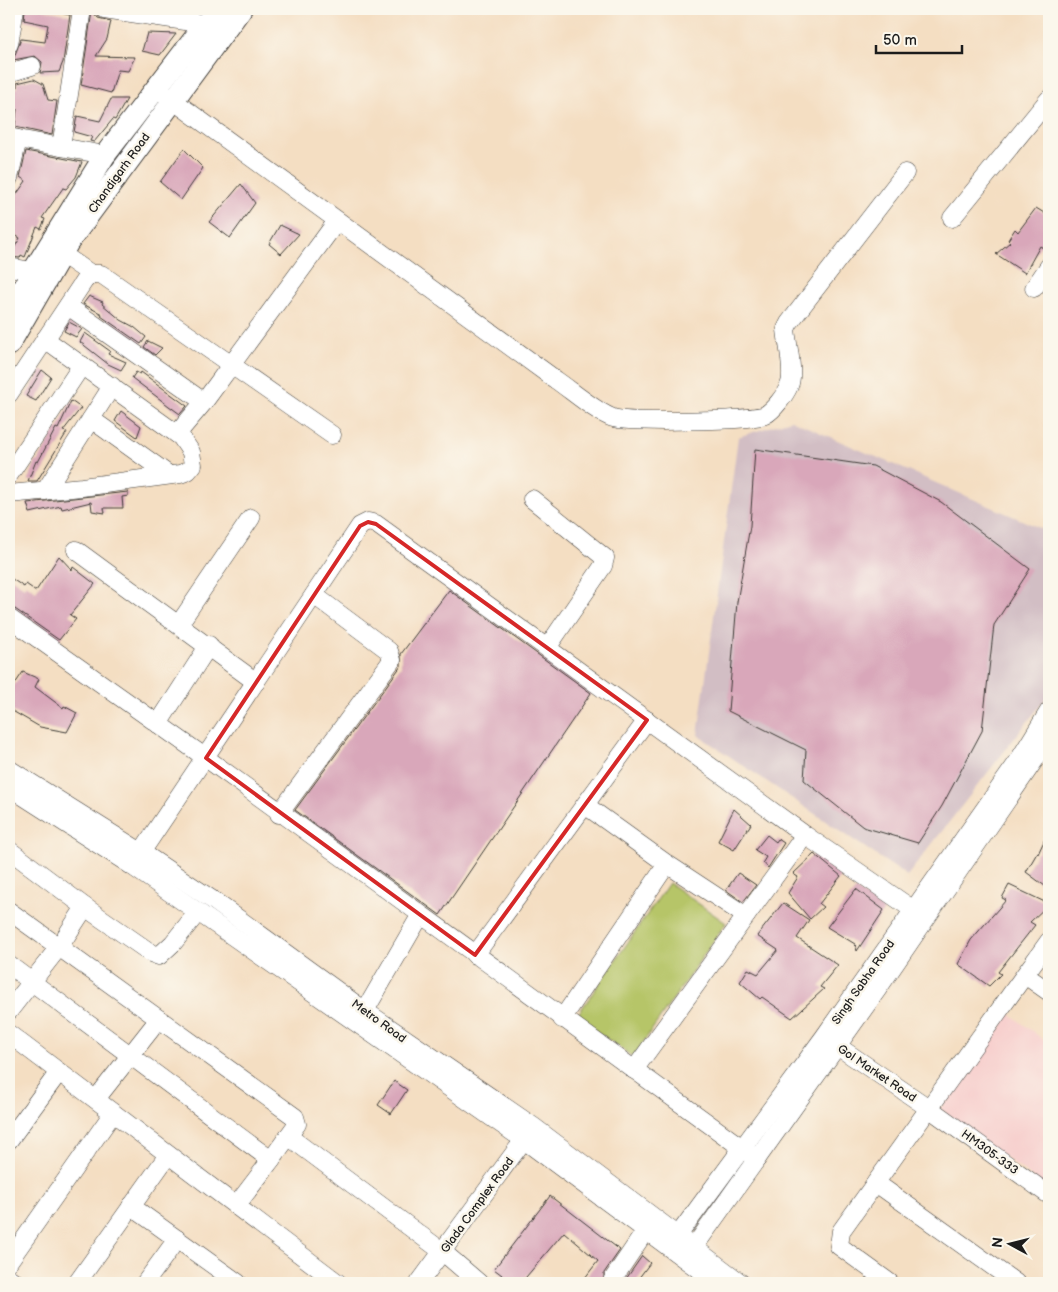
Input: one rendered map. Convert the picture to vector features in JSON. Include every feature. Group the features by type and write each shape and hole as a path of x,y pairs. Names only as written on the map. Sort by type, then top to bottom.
{"main road":[{"name":"Chandigarh Road","path":"9,345 62,254 241,9"},
{"name":"Chandigarh Road","path":"10,306 105,155 211,16"}],"street":[{"path":"9,44 14,9"},
{"path":"61,147 82,9"},
{"path":"104,9 211,16"},
{"path":"9,73 32,66"},
{"path":"156,87 337,221 609,416 622,420 755,417 772,410 790,384 786,329 788,323 905,173"},
{"path":"952,218 1049,99"},
{"path":"9,178 14,138 105,155"},
{"path":"177,434 204,402 337,221"},
{"path":"62,254 91,274 101,274 232,363 332,435"},
{"path":"1034,288 1049,266"},
{"path":"9,267 32,271"},
{"path":"9,394 91,274"},
{"path":"68,306 204,402"},
{"path":"9,494 169,475 188,471 194,461 191,452 177,434 46,339"},
{"path":"9,476 82,365"},
{"path":"45,491 112,386"},
{"path":"91,419 169,475"},
{"path":"532,499 605,558 602,566 547,648"},
{"path":"179,624 251,518"},
{"path":"136,859 206,758 360,526 371,522 805,835 919,914"},
{"path":"76,550 256,682"},
{"path":"279,814 392,660 389,651 314,595"},
{"path":"9,618 206,758 279,814 749,1154"},
{"path":"158,724 209,646"},
{"name":"Singh Sabha Road","path":"689,1254 749,1154 831,1041 919,914 1049,711"},
{"path":"475,955 647,720"},
{"name":"Singh Sabha Road","path":"919,914 1049,739"},
{"name":"Metro Road","path":"9,769 136,859 198,912 361,1018 529,1133 673,1241 689,1254 717,1283"},
{"name":"Metro Road","path":"9,787 214,901 361,1018"},
{"path":"585,805 667,864 746,916"},
{"path":"634,1070 805,835"},
{"path":"9,850 85,907 151,952 160,956 198,912"},
{"path":"562,1019 667,864"},
{"path":"9,1011 59,947 85,907"},
{"path":"9,911 296,1117 296,1124 288,1136 236,1206"},
{"path":"361,1018 420,916"},
{"path":"890,1283 843,1250 838,1243 841,1231 1049,942"},
{"path":"9,965 130,1057 271,1160"},
{"path":"1025,975 1049,992"},
{"path":"96,1099 159,1019"},
{"path":"9,1034 236,1206 318,1278 338,1283"},
{"name":"Gol Market Road","path":"831,1041 930,1109"},
{"path":"9,1140 59,1072"},
{"name":"HM305-333","path":"930,1109 1049,1196"},
{"path":"9,1261 113,1114"},
{"name":"Metro Road","path":"529,1133 646,1230 673,1241"},
{"name":"Glada Complex Road","path":"419,1283 529,1133"},
{"path":"288,1136 443,1252 480,1283"},
{"name":"Singh Sabha Road","path":"673,1241 749,1154"},
{"path":"77,1283 168,1155"},
{"path":"876,1183 1016,1283"},
{"path":"131,1206 231,1281"},
{"path":"616,1283 613,1279 646,1230"},
{"path":"145,1283 177,1239"},
{"name":"Metro Road","path":"689,1254 742,1283"},
{"path":"9,1278 16,1283"}],"highlighted area":[{"path":"368,522 376,524 647,720 475,955 206,758 360,526"}],"shaded area":[{"path":"791,420 1049,532 1049,689 1046,698 907,876 698,735 738,437"},
{"path":"1010,1014 1049,1044 1049,1190 940,1109"}],"green space":[{"path":"669,883 726,923 633,1057 576,1017"}],"building":[{"path":"25,9 41,9 70,15 63,62 59,72 40,73 42,62 35,56 13,60 21,39 45,42 48,25 24,20"},
{"path":"92,11 98,18 111,21 107,39 96,56 135,57 128,71 118,70 111,93 81,85"},
{"path":"147,33 176,34 160,55 142,51"},
{"path":"34,79 43,84 48,100 57,101 52,135 15,127 17,109 9,109 9,89 17,88 17,83"},
{"path":"111,99 127,99 115,120 113,119 94,142 90,141 92,137 74,132 77,116 100,121"},
{"path":"184,149 203,168 181,200 160,182"},
{"path":"26,151 82,162 76,177 66,189 63,188 42,218 45,219 41,229 37,227 25,257 21,255 20,258 9,257 20,238 9,232 9,205 26,181 20,177"},
{"path":"241,184 255,203 230,238 209,222"},
{"path":"1036,208 1049,216 1049,238 1043,248 1040,246 1025,273 996,254 1010,242 1008,240 1015,229 1018,232"},
{"path":"280,225 299,234 281,254 269,244"},
{"path":"89,296 103,302 102,304 121,320 134,327 146,337 141,344 101,316 102,314 83,304"},
{"path":"69,322 82,329 76,337 64,331"},
{"path":"85,333 110,351 108,354 126,362 121,370 108,364 80,342"},
{"path":"148,341 162,348 155,355 144,347"},
{"path":"42,370 51,377 36,401 26,396"},
{"path":"136,372 140,374 141,372 187,406 180,414 132,378"},
{"path":"71,401 81,408 63,431 67,432 37,481 28,481 36,461 38,462 56,428 58,429"},
{"path":"121,411 141,426 137,437 115,421"},
{"path":"755,449 873,466 941,502 1030,569 994,625 982,731 942,806 918,843 863,827 804,780 806,750 728,711 737,602 750,526"},
{"path":"128,492 128,496 122,497 123,508 104,508 105,513 92,511 91,502 62,509 61,506 30,513 27,503"},
{"path":"59,556 72,570 73,567 95,584 70,615 76,619 59,640 15,609 9,608 9,577 24,587 26,584 36,591"},
{"path":"449,590 591,693 440,915 295,810 401,666 401,654"},
{"path":"23,672 39,679 35,687 63,708 64,706 77,713 67,732 40,727 9,709 9,693"},
{"path":"734,809 751,824 734,850 718,841"},
{"path":"1049,830 1049,889 1026,872 1038,854"},
{"path":"767,835 776,842 778,839 784,843 768,868 763,862 766,857 755,850"},
{"path":"814,854 841,876 819,904 823,907 810,919 788,893 798,877 793,874"},
{"path":"738,873 756,885 743,902 726,890"},
{"path":"1009,885 1049,904 1030,922 1035,925 998,972 1001,974 989,986 958,964 971,940 1006,900 1002,898"},
{"path":"856,889 884,910 857,951 855,944 827,927"},
{"path":"783,903 809,920 797,938 838,965 820,987 824,989 792,1018 762,997 760,999 740,982 748,969 758,974 778,950 757,936"},
{"path":"394,1081 407,1090 391,1114 378,1105"},
{"path":"550,1196 620,1250 604,1273 604,1283 581,1283 598,1261 564,1232 521,1283 496,1283 502,1275 494,1269"},
{"path":"642,1256 650,1263 635,1283 626,1283 626,1279"}]}
